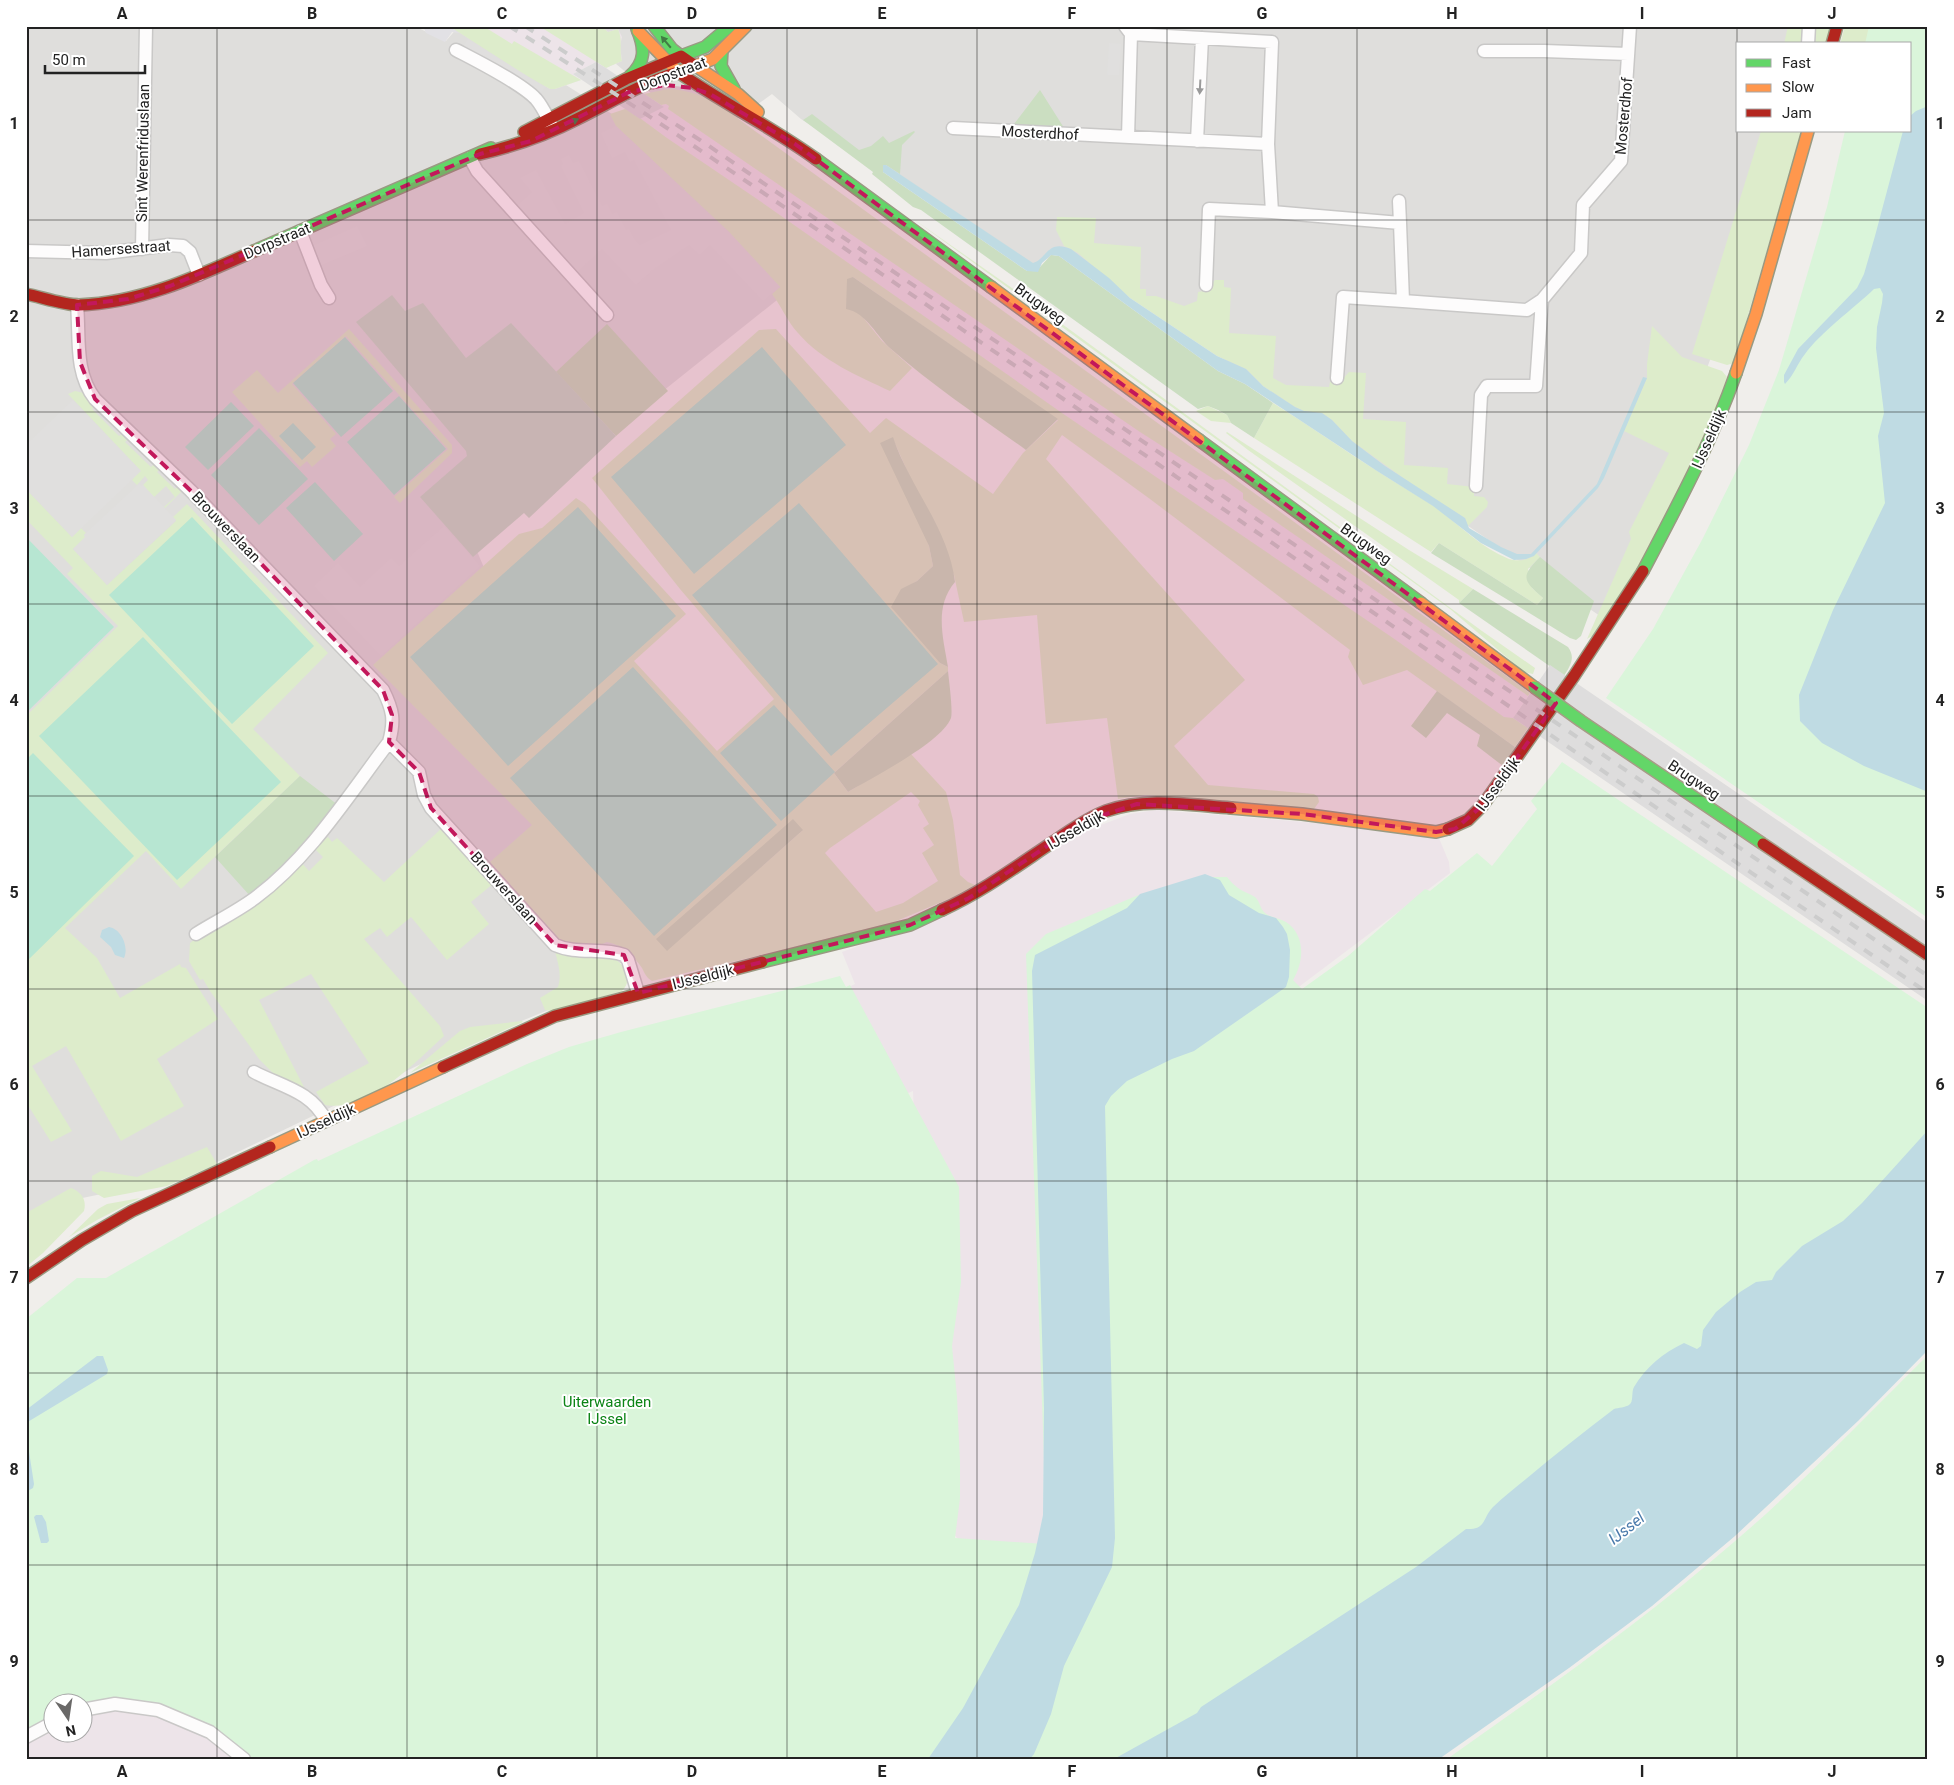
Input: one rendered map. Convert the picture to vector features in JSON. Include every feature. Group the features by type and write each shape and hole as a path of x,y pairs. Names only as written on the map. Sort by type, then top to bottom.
{"main road":[{"name":"Brugweg","path":"654,26 665,42 681,56 738,94 795,144 1534,687 1589,727 1928,955"},
{"name":"Dorpstraat","path":"77,305 139,297 300,231 475,156 626,78 705,47 730,26"},
{"name":"Dorpstraat","path":"475,156 530,141 647,82 708,61 746,26"},
{"path":"1833,42 1837,26"},
{"name":"Brugweg","path":"636,28 678,72 710,94 795,144"},
{"path":"626,78 637,71 644,56 643,41 636,28"},
{"path":"722,50 720,58 723,72 738,94"},
{"path":"629,92 675,85 710,94"},
{"name":"IJsseldijk","path":"26,1278 82,1240 132,1211 556,1016 638,993 910,924 970,898 1086,821 1106,811 1137,804 1170,803 1302,814 1436,832 1455,829 1474,816 1530,740 1640,577 1689,483 1726,401 1756,314 1808,132"},
{"path":"26,294 77,305"}],"street":[{"name":"Sint Werenfriduslaan","path":"142,249 146,26"},
{"name":"Mosterdhof","path":"1337,378 1343,297 1527,310 1542,300 1581,253 1583,205 1621,161 1630,26"},
{"path":"1808,42 1809,26"},
{"path":"1128,137 1128,30 1202,38 1272,42 1268,144 1272,212"},
{"path":"1197,141 1202,38"},
{"path":"456,50 537,100 554,130"},
{"name":"Mosterdhof","path":"1484,51 1628,54"},
{"name":"Mosterdhof","path":"953,128 1268,144"},
{"path":"475,156 477,171 607,315"},
{"path":"1399,201 1403,300"},
{"path":"1206,285 1209,209 1272,212 1400,223"},
{"path":"300,231 321,285 329,298"},
{"name":"Hamersestraat","path":"26,251 106,253 183,246 190,252 199,274"},
{"path":"1476,486 1481,395 1487,386 1536,386 1542,300"},
{"name":"Brouwerslaan","path":"77,305 80,362 90,392 191,491 382,690 390,704 393,726 389,742 323,830 284,872 254,899 196,934"},
{"name":"Brouwerslaan","path":"389,742 419,772 424,795 431,808 555,946 566,950 598,950 624,955 628,960 638,993"},
{"path":"254,1072 282,1084 317,1105 326,1121"},
{"path":"92,1708 115,1704 158,1710 210,1732 244,1759"},
{"path":"26,1737 42,1728"}],"highlighted area":[{"path":"665,85 693,88 710,94 795,144 1556,703 1483,805 1455,829 1436,832 1302,814 1137,804 1085,821 969,898 910,925 638,993 624,955 555,945 431,808 419,772 389,742 392,715 383,690 191,491 95,399 80,362 77,305 128,299 170,286 480,154 531,141 629,92"}],"shaded area":[{"path":"26,26 414,26 446,41 459,26 558,80 669,150 787,292 653,399 476,549 644,940 590,993 448,1051 188,1176 68,1201 26,1222"},
{"path":"423,26 449,26 459,33 452,32 445,42 426,33"},
{"path":"449,26 601,26 608,32 618,29 622,37 620,46 622,61 606,68 596,62 573,74 581,80 550,89"},
{"path":"563,26 1816,26 1812,42 1736,42 1736,132 1785,132 1753,241 1689,418 1600,616 1064,250 1031,267 801,119 772,94 730,124 659,100 591,43"},
{"path":"468,39 545,87 540,94 464,46"},
{"path":"1109,43 1121,44 1119,75 1107,75"},
{"path":"666,104 712,104 1528,696 1513,718 1502,718 636,119"},
{"path":"616,126 729,232 780,287 763,301 710,245 700,255 689,245 654,269 636,285 602,249 576,273 517,206 532,192 520,178 536,170 565,224 584,213 561,166 563,164 561,159 569,155 573,163 579,161 602,206 607,204 612,214 617,212 626,230 629,229 640,245 671,230 634,160 630,162 625,152 612,158 601,133"},
{"path":"357,226 367,246 319,266 312,246"},
{"path":"73,400 141,471 72,537 26,489 26,445"},
{"path":"139,484 143,485 176,520 107,585 73,549 85,537 84,535"},
{"path":"444,526 480,566 381,656 314,586 338,563 360,587 391,558 399,566"},
{"path":"1156,810 1354,826 1438,836 1449,862 1450,873 1296,989 1044,1408 1043,1515 1037,1547 958,1539 929,1503 913,1091 894,1099 837,993 855,984 842,952 869,942 1085,831 1130,814"},
{"path":"101,1710 152,1711 209,1737 240,1759 26,1759 26,1742 42,1733 42,1742 92,1742 92,1712"}],"green space":[{"path":"449,26 483,26 512,44 514,41 581,80 550,89"},
{"path":"539,26 601,26 608,32 618,29 622,61 606,68"},
{"path":"1788,26 1806,26 1806,42 1784,42"},
{"path":"1812,26 1831,26 1827,42 1811,42"},
{"path":"1845,26 1928,26 1912,42 1841,42"},
{"path":"1869,26 1928,26 1928,918 1606,698 1653,629 1703,538 1749,445 1779,370 1827,207 1845,132 1912,132 1912,42 1865,42"},
{"path":"668,89 682,90 695,94 729,112 1530,693 1528,696 1243,499 1243,493 1223,479 1215,480 1140,432 668,109 669,106 666,104 661,105 644,94"},
{"path":"1040,90 1066,131 1011,128"},
{"path":"625,109 629,110 1062,413 1393,638 1504,717 1513,718 1528,728 1515,747 1407,670 1363,685 1348,657 1350,650 1062,435 1046,459 1245,680 1174,746 1208,785 1314,794 1318,797 1319,802 1314,809 1145,795 1118,799 1107,718 1046,724 1037,615 964,622 954,575 892,437 929,546 933,566 917,581 902,590 940,663 948,667 948,671 834,773 848,792 911,754 946,792 953,820 960,875 975,885 951,898 887,925 652,981 647,977 635,959 623,948 607,942 591,946 562,943 490,862 532,825 373,665 519,534 542,528 576,498 585,504 686,614 634,661 717,751 774,699 680,589 592,478 759,330 776,329 870,433 886,418 993,494 1023,453 1058,420 853,277 854,310 862,316 882,341 912,368 890,391 829,360 808,343 791,324 772,294 780,287 729,232 616,126 610,114","holes":["911,792 920,801 918,805 929,824 923,828 934,845 922,853 938,881 903,903 876,912 825,853","803,830 667,950 657,939"]},
{"path":"812,114 859,150 871,146 883,136 889,143 914,131 902,145 900,174 886,165 883,172 1027,271 1040,267 1051,255 1059,256 1218,371 1245,384 1273,403 1254,438 1231,423 1227,415 1218,410 1208,406 1198,409 921,210 913,207 872,174 873,172 803,120"},
{"path":"1761,132 1802,132 1734,363 1727,365 1692,354"},
{"path":"1057,217 1096,218 1094,243 1141,247 1140,289 1146,289 1146,296 1156,296 1184,306 1197,301 1198,292 1204,291 1215,280 1224,280 1224,287 1231,288 1229,333 1276,336 1273,378 1286,385 1329,387 1330,382 1340,382 1349,372 1366,373 1363,419 1406,422 1404,465 1448,468 1447,484 1474,487 1474,496 1484,497 1488,502 1487,507 1468,526 1465,518 1420,490 1352,441 1332,420 1322,413 1304,411 1295,407 1263,386 1246,369 1217,356 1130,298 1078,253 1064,246 1056,230"},
{"path":"912,218 1032,302 1535,668 1533,674 1524,672 1450,609"},
{"path":"853,277 1058,419 1026,450 923,376 891,349 866,320 853,311 846,309 847,279"},
{"path":"392,295 405,311 423,303 466,358 511,323 616,436 529,518 524,513 473,557 420,497 467,456 466,451 356,322"},
{"path":"607,324 668,391 616,436 556,372"},
{"path":"1652,326 1682,357 1722,371 1727,377 1711,426 1642,561 1592,636 1587,639 1631,539 1629,532 1669,453 1624,431 1647,378"},
{"path":"349,329 452,445 452,453 400,503 394,497 448,449 346,336 292,384 336,434 330,439 336,446 312,467 307,461 300,467 232,392 257,370 278,393"},
{"path":"345,337 393,391 341,437 293,383"},
{"path":"762,347 846,445 694,574 611,477"},
{"path":"75,391 84,393 95,406 92,409 119,436 123,433 128,439 125,442 151,467 154,464 160,469 157,472 175,489 178,486 182,491 165,508 175,497 166,486 154,497 143,485 148,480 145,476 137,485 132,480 140,470 68,394"},
{"path":"399,396 446,449 394,495 347,442"},
{"path":"231,402 254,426 208,470 185,447"},
{"path":"1273,403 1434,506 1479,542 1498,554 1512,560 1520,560 1527,559 1536,553 1540,557 1528,569 1532,588 1543,598 1537,605 1439,543 1431,552 1254,438"},
{"path":"1208,406 1227,415 1231,423 1211,421 1196,411"},
{"path":"293,423 316,447 302,460 279,436"},
{"path":"259,428 308,479 259,525 211,475"},
{"path":"1227,432 1409,550 1473,589 1459,603 1459,600 1248,450"},
{"path":"893,437 900,455 937,526 951,563 955,582 948,592 942,612 942,634 948,667 940,663 891,607 901,589 917,581 933,566 929,546 880,443"},
{"path":"315,482 363,534 334,561 286,508"},
{"path":"26,489 72,537 81,528 86,533 84,535 86,537 73,549 107,585 176,521 173,517 187,504 328,653 253,729 300,776 181,889 146,851 65,928 97,958 120,998 180,964 181,967 186,968 218,1019 157,1059 184,1106 121,1141 66,1046 32,1066 72,1131 51,1142 26,1102 26,716 118,626 67,574 73,568 26,519"},
{"path":"799,503 938,664 831,756 692,595"},
{"path":"578,507 676,616 508,766 410,657"},
{"path":"192,517 314,646 232,724 109,595"},
{"path":"26,537 114,627 26,713"},
{"path":"1439,543 1537,605 1543,598 1531,587 1526,578 1530,569 1540,557 1594,601 1581,636 1576,640 1570,638 1431,553"},
{"path":"1473,589 1568,647 1572,658 1564,676 1459,603"},
{"path":"143,637 281,782 177,880 39,736"},
{"path":"633,667 777,825 654,936 510,778"},
{"path":"948,671 951,718 945,727 934,738 905,759 848,792 834,773"},
{"path":"1437,691 1515,747 1503,766 1477,746 1480,735 1447,713 1426,738 1411,726"},
{"path":"774,705 835,772 781,821 720,753"},
{"path":"33,753 134,856 26,962 26,760"},
{"name":"Uiterwaarden IJssel","path":"1562,762 1928,1008 1928,1136 1867,1204 1783,1274 1713,1348 1495,1522 1138,1759 253,1759 172,1711 92,1707 92,1692 42,1692 42,1724 26,1733 26,1319 77,1278 106,1278 314,1160 317,1159 318,1161 527,1064 569,1047 621,1032 840,976 846,987 850,985 959,1187 961,1282 952,1346 960,1462 960,1498 955,1538 1044,1544 1046,1514 1026,954 1046,934 1136,896 1203,877 1227,877 1242,891 1255,897 1265,913 1286,922 1297,934 1300,941 1301,957 1293,980 1302,989 1348,956 1425,889 1430,891 1477,853 1492,866 1537,809 1531,801"},
{"path":"300,776 338,805 295,856 251,897 215,857"},
{"path":"793,819 803,830 667,951 656,939"},
{"path":"443,827 494,883 471,902 489,924 447,960 411,917 387,937 380,928 364,939 440,1026 444,1036 405,1072 374,1094 342,1105 325,1105 316,1092 369,1063 311,974 259,1000 306,1091 302,1092 274,1074 259,1059 203,979 200,980 189,961 190,943 299,860 309,871 323,857 314,848 328,837 332,842 337,838 384,882"},
{"path":"555,951 564,954 615,959 622,964 626,973 626,985 622,991 552,1011 545,1010 540,998 558,987 560,978"},
{"path":"522,1021 410,1073 460,1031 470,1027"},
{"path":"207,1147 217,1164 167,1186 104,1198 92,1191 92,1176 101,1171 137,1177"},
{"path":"71,1188 78,1192 84,1200 84,1211 43,1253 26,1267 26,1213"},
{"path":"140,1198 69,1237 98,1209 107,1204"},
{"path":"1928,1355 1928,1759 1447,1759 1593,1654 1700,1571 1784,1497"}],"water":[{"path":"1928,106 1928,792 1864,766 1822,743 1800,721 1799,695 1833,610 1885,503 1878,436 1884,413 1876,348 1877,327 1883,294 1880,288 1874,289 1819,338 1805,354 1791,377 1785,384 1784,382 1784,375 1798,349 1857,288 1864,274 1903,132 1912,132 1912,114"},
{"path":"883,165 886,165 1033,263 1057,246 1071,249 1109,278 1130,298 1217,356 1246,369 1263,386 1295,407 1304,411 1322,413 1332,420 1352,441 1385,466 1465,518 1469,528 1517,554 1531,554 1597,484 1643,377 1647,378 1598,488 1534,556 1514,560 1481,543 1433,506 1245,384 1218,371 1059,256 1051,255 1042,263 1038,272 1027,271 883,172"},
{"path":"1205,874 1220,880 1229,895 1259,913 1276,918 1287,934 1290,950 1289,977 1286,987 1194,1051 1172,1059 1127,1081 1111,1096 1105,1106 1115,1538 1112,1567 1064,1666 1051,1714 1034,1754 1030,1759 928,1759 963,1708 1019,1605 1035,1553 1043,1515 1044,1408 1032,971 1035,955 1127,908 1140,894"},
{"path":"109,927 118,931 123,939 126,949 124,958 115,955 111,947 100,937 102,930"},
{"name":"IJssel","path":"1928,1130 1928,1350 1858,1421 1735,1536 1652,1606 1569,1668 1439,1759 1114,1759 1197,1713 1201,1707 1416,1567 1466,1529 1478,1528 1493,1507 1547,1461 1614,1409 1631,1404 1634,1387 1656,1361 1684,1343 1697,1349 1701,1346 1703,1330 1716,1312 1740,1292 1756,1282 1772,1280 1776,1272 1802,1246 1843,1221 1862,1203"},
{"path":"97,1356 103,1356 108,1370 107,1374 26,1423 26,1410"},
{"path":"28,1445 34,1484 33,1488 26,1492 26,1446"},
{"path":"42,1515 46,1522 49,1541 47,1543 41,1543 34,1517"}],"pier":[{"path":"596,62 664,107 640,119 573,74"},
{"path":"1550,665 1928,923 1928,1001 1513,718"}],"railway":[{"path":"509,26 762,192 1928,993"},
{"path":"525,26 706,144 1928,976"}],"traffic: fast":[{"path":"654,26 672,49 681,56 705,47 730,26"},
{"path":"630,76 639,65 643,49 637,29"},
{"path":"722,50 721,66 734,89"},
{"path":"254,251 491,148"},
{"path":"816,159 991,287"},
{"path":"1643,571 1705,449 1736,373"},
{"path":"1199,440 1421,603"},
{"path":"1534,687 1763,844"},
{"path":"762,962 910,925 942,910"}],"traffic: slow":[{"path":"638,31 678,72 713,59 746,26"},
{"path":"694,65 738,94 758,112"},
{"path":"1736,373 1756,314 1808,132"},
{"path":"991,287 1199,440"},
{"path":"1421,603 1534,687"},
{"path":"1231,808 1302,814 1436,832 1448,829"},
{"path":"270,1147 443,1067"}],"traffic: jam":[{"path":"1833,42 1837,26"},
{"path":"524,132 626,79 681,56 694,65"},
{"path":"480,154 542,135 639,87 678,72 816,159"},
{"path":"26,294 73,305 125,299 169,287 254,251"},
{"path":"1448,829 1468,820 1483,805 1574,676 1643,571"},
{"path":"942,910 985,887 1079,825 1106,811 1137,804 1152,803 1231,808"},
{"path":"1763,844 1928,955"},
{"path":"443,1067 555,1016 762,962"},
{"path":"26,1278 82,1240 132,1211 270,1147"}]}
